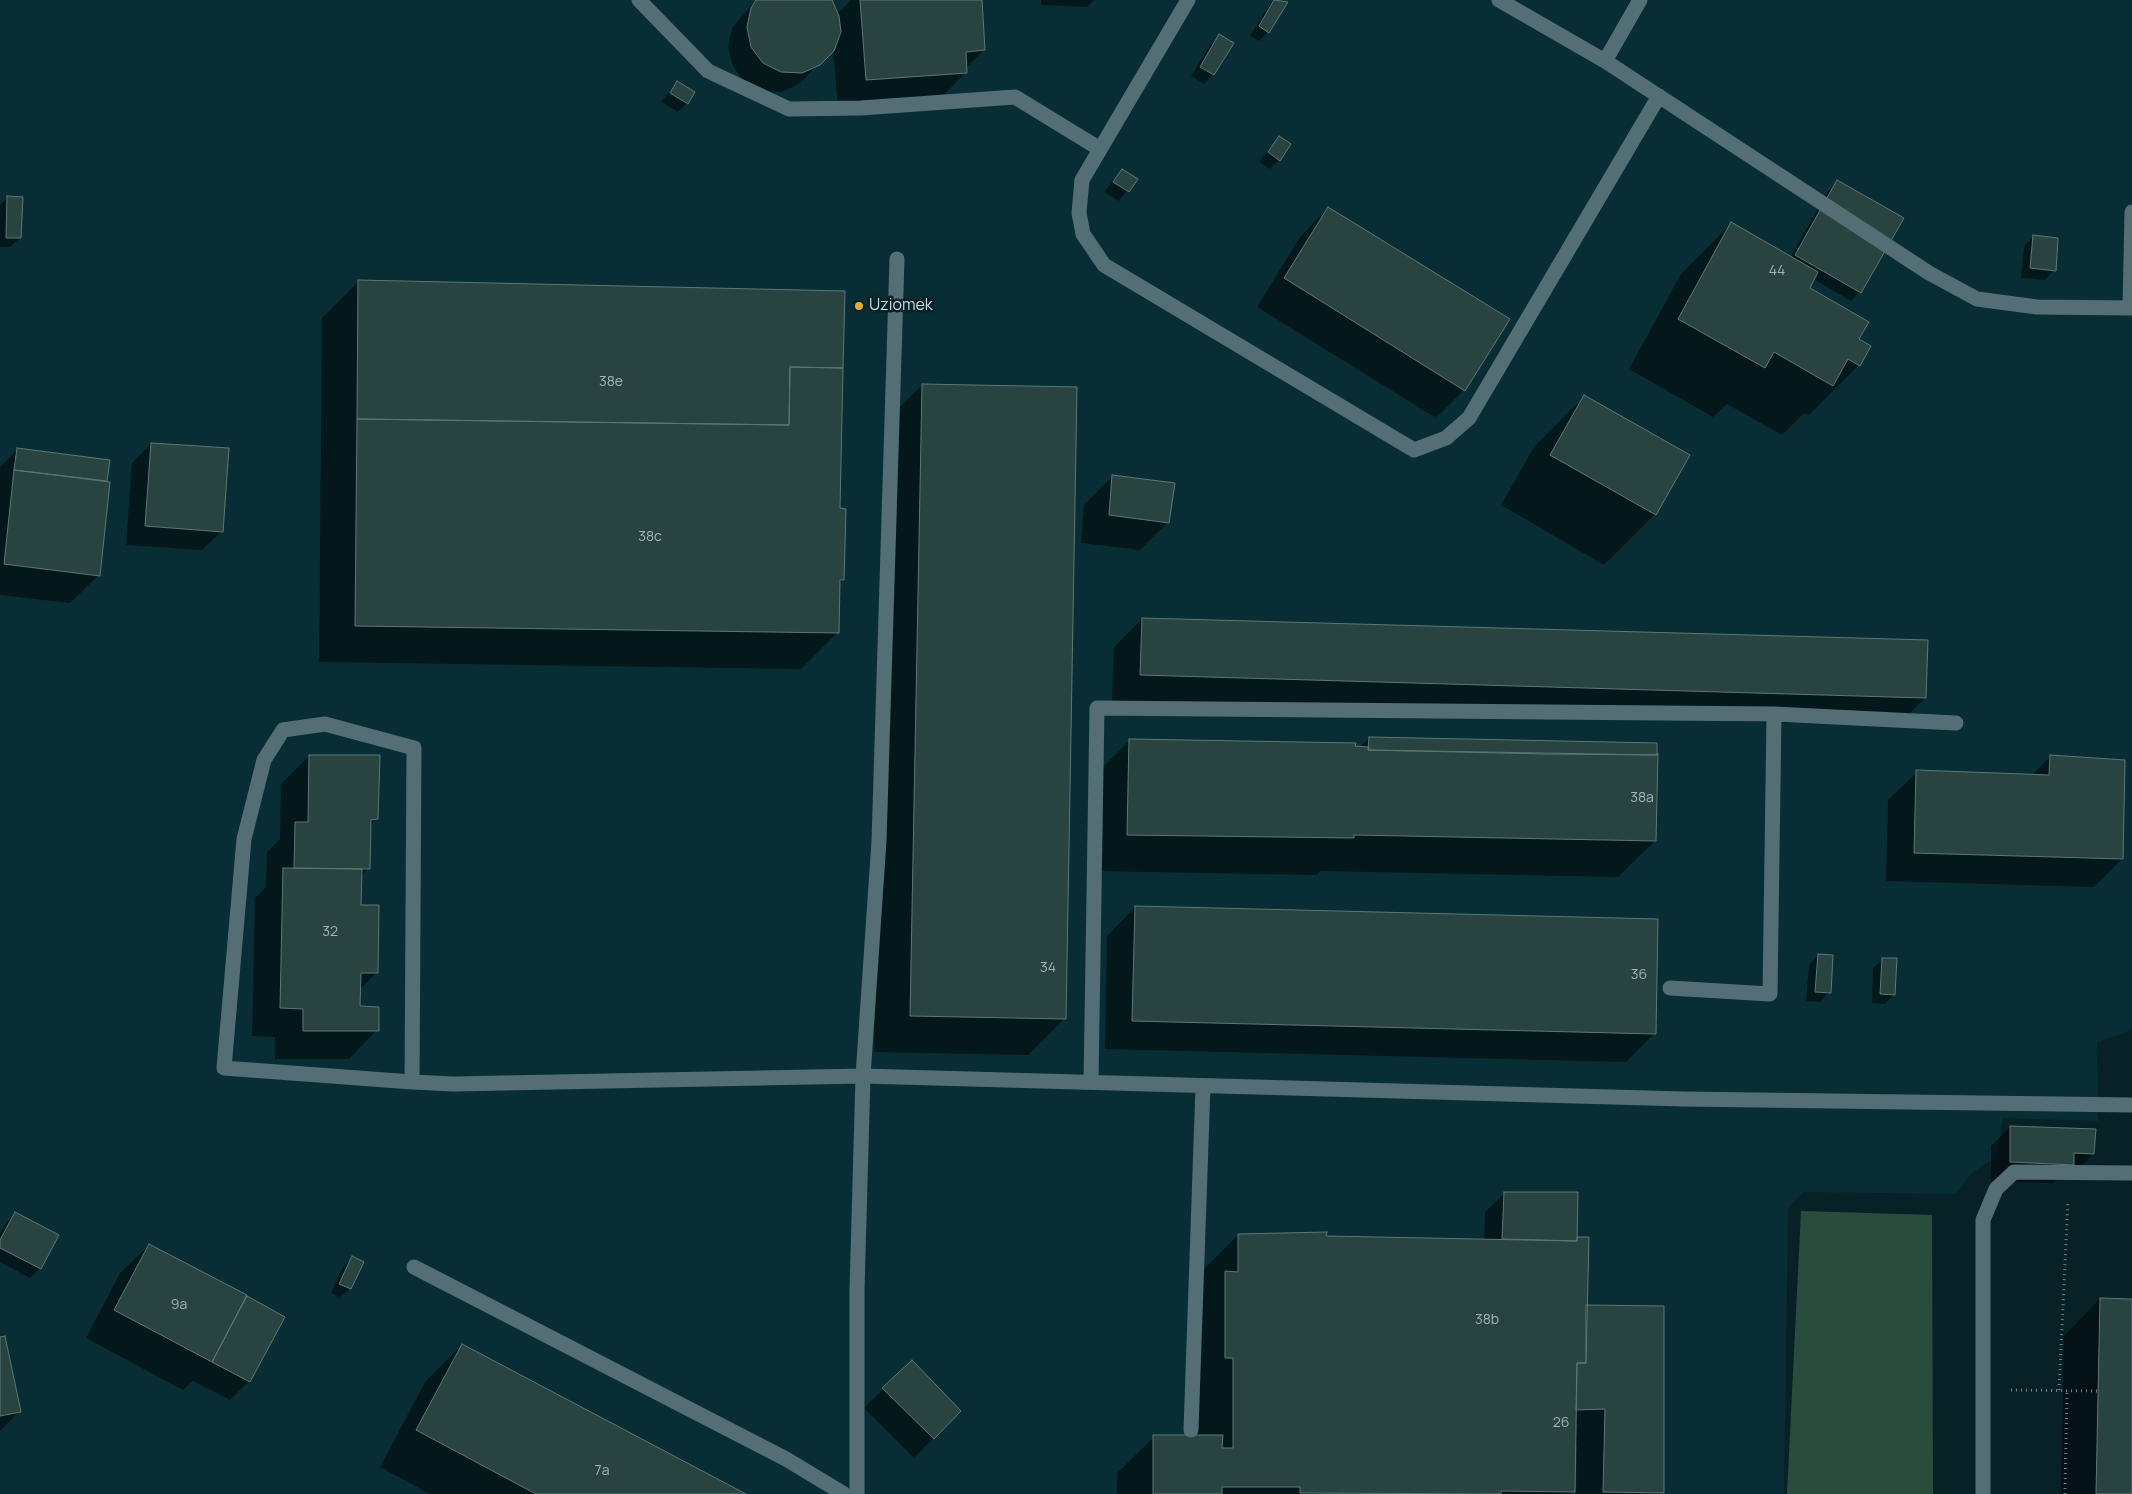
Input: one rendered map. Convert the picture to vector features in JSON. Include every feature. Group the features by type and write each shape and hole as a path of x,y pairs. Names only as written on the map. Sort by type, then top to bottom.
{"lane":[{"path":"640,0 708,71 789,109 861,108 1015,97 1100,149"},
{"path":"1188,0 1082,180 1079,213 1083,234 1104,265 1414,450 1446,438 1469,418 1659,96"},
{"path":"1500,0 1605,61 1929,273 1977,299 2037,307 2131,308 2132,212"},
{"path":"1605,61 1640,0"},
{"path":"857,1494 856,1290 863,1076 879,842 896,259"},
{"path":"1091,1082 1097,708 1774,714 1956,723"},
{"path":"1670,988 1770,994 1774,714"},
{"path":"412,1082 414,748 325,724 283,730 264,760 244,839 224,1068 412,1082 453,1084 863,1076 1683,1099 2132,1105"},
{"path":"1190,1430 1203,1086"},
{"path":"1983,1494 1983,1220 1996,1189 2014,1172 2132,1173"},
{"path":"414,1268 777,1455 844,1494"}],"path":[{"path":"2060,1390 2069,1173"},
{"path":"1983,1390 2098,1391"},
{"path":"2065,1494 2067,1390"}],"shaded area":[{"path":"0,0 2132,0 2132,1030 2097,1042 2098,1121 2003,1118 1996,1160 1986,1163 1972,1173 1956,1194 1803,1192 1788,1208 1784,1494 0,1494"}],"green space":[{"path":"1801,1211 1932,1215 1933,1494 1787,1494"}],"building":[{"path":"756,0 832,0 839,16 841,32 834,51 820,65 802,73 781,72 763,63 751,47 747,27 751,8"},
{"path":"860,0 982,0 985,50 966,52 967,73 866,80"},
{"path":"1274,0 1288,2 1269,33 1259,26"},
{"path":"1219,34 1234,43 1214,75 1200,67"},
{"path":"677,81 695,92 688,104 670,93"},
{"path":"1279,136 1291,144 1280,161 1268,152"},
{"path":"1122,169 1138,179 1129,192 1113,182"},
{"path":"1837,180 1904,218 1861,293 1795,255"},
{"path":"7,196 23,197 21,238 6,238"},
{"path":"1328,207 1510,319 1465,391 1284,278"},
{"path":"1731,222 1818,272 1810,288 1869,322 1859,339 1871,346 1860,366 1848,359 1833,386 1774,352 1765,368 1678,319"},
{"path":"2033,235 2058,238 2056,271 2030,268"},
{"path":"358,280 845,291 843,368 790,367 789,425 357,419"},
{"path":"790,367 843,368 840,508 846,509 844,580 840,580 839,633 355,626 357,419 789,425"},
{"path":"922,384 1077,387 1066,1019 910,1016"},
{"path":"1584,395 1690,455 1656,515 1550,455"},
{"path":"151,443 229,448 223,532 145,526"},
{"path":"17,448 110,460 107,481 14,470"},
{"path":"14,470 110,482 100,576 4,564"},
{"path":"1112,475 1175,483 1169,523 1109,515"},
{"path":"1142,618 1928,640 1926,698 1140,675"},
{"path":"1369,737 1657,743 1657,755 1368,750"},
{"path":"1129,739 1356,743 1355,746 1369,747 1368,750 1547,754 1657,755 1658,753 1656,841 1354,835 1354,838 1127,835"},
{"path":"309,755 380,755 378,819 371,820 370,869 294,868 295,822 308,822"},
{"path":"2050,755 2125,760 2123,859 1914,853 1916,770 2049,775"},
{"path":"283,868 362,869 361,905 379,905 378,973 361,973 360,1006 379,1007 379,1031 303,1031 303,1009 280,1008"},
{"path":"1135,906 1658,919 1656,1034 1132,1021"},
{"path":"1818,954 1833,955 1831,993 1815,992"},
{"path":"1882,958 1897,958 1895,995 1880,994"},
{"path":"2010,1126 2096,1129 2094,1154 2074,1153 2074,1165 2010,1162"},
{"path":"1504,1192 1578,1192 1577,1241 1502,1239"},
{"path":"15,1212 59,1235 41,1269 0,1248 0,1240"},
{"path":"1327,1232 1326,1236 1577,1241 1577,1237 1589,1237 1586,1363 1577,1363 1575,1492 1501,1491 1501,1494 1300,1493 1300,1487 1222,1487 1222,1494 1153,1494 1153,1435 1223,1435 1222,1448 1233,1448 1233,1358 1225,1358 1225,1271 1238,1272 1238,1234"},
{"path":"149,1244 247,1295 212,1362 114,1310"},
{"path":"352,1256 364,1262 351,1289 339,1284"},
{"path":"247,1296 285,1317 250,1382 212,1362"},
{"path":"2100,1298 2132,1299 2132,1494 2096,1494"},
{"path":"1586,1305 1664,1306 1664,1493 1603,1492 1605,1409 1576,1410 1577,1363 1586,1363"},
{"path":"5,1336 21,1412 0,1416 0,1337"},
{"path":"462,1344 746,1494 536,1494 416,1430"},
{"path":"912,1360 961,1411 934,1439 882,1388"}],"place":[{"name":"Uziomek","path":"859,306"}]}
